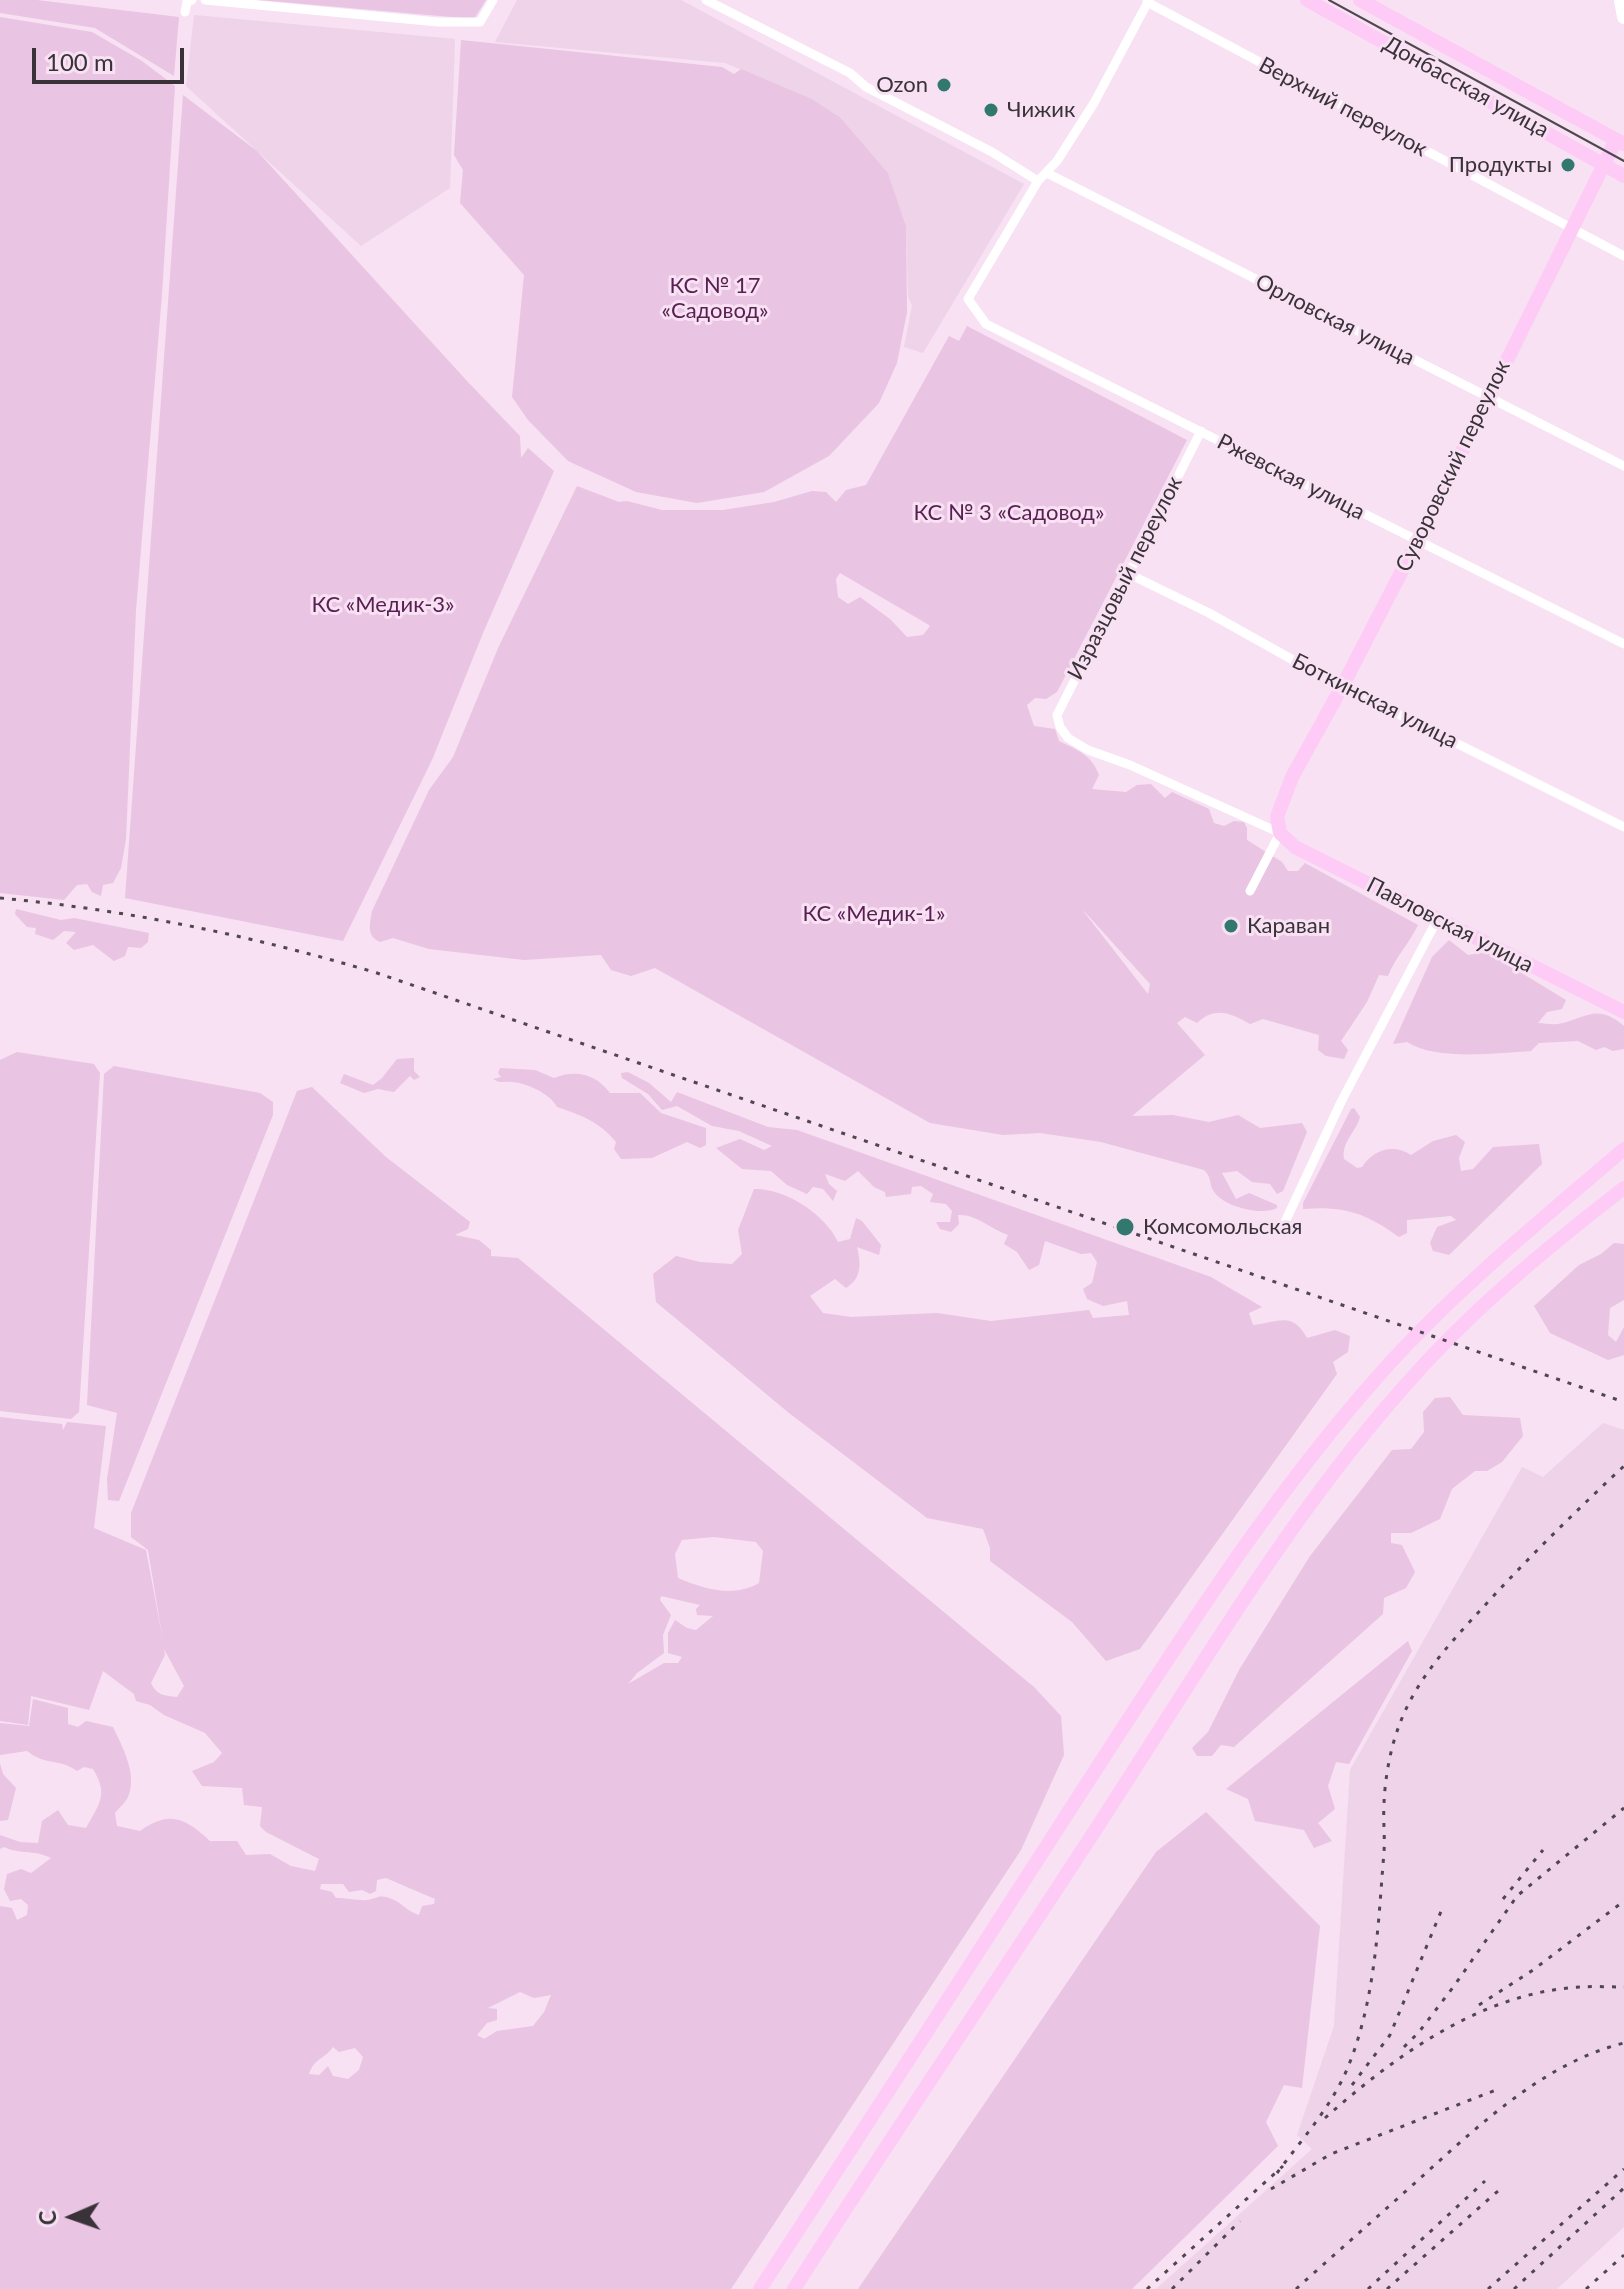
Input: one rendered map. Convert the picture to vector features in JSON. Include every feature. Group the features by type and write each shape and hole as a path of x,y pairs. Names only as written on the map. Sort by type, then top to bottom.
{"main road":[{"name":"Донбасская улица","path":"1307,0 1624,176"},
{"name":"Донбасская улица","path":"1360,0 1621,137"},
{"name":"Суворовский переулок","path":"1280,833 1277,817 1292,777 1418,539 1603,164 1621,137"},
{"name":"Павловская улица","path":"1280,833 1295,847 1624,1012"},
{"path":"760,2289 1126,1723 1230,1565 1271,1509 1381,1373 1468,1284 1624,1149"},
{"path":"794,2289 1257,1578 1349,1453 1420,1368 1480,1307 1624,1188"}],"street":[{"path":"185,12 187,2 192,0"},
{"path":"205,0 438,22 480,22 493,0"},
{"path":"706,0 850,73 866,87 992,152 1038,181 1047,173 1094,103 1148,1"},
{"path":"1621,0 1624,17"},
{"name":"Верхний переулок","path":"1148,1 1624,256"},
{"name":"Орловская улица","path":"1047,173 1624,466"},
{"name":"Ржевская улица","path":"1038,181 968,299 986,324 1624,644"},
{"name":"Изразцовый переулок","path":"1060,727 1057,715 1060,705 1201,431"},
{"name":"Боткинская улица","path":"1127,573 1209,613 1318,674 1624,827"},
{"name":"Павловская улица","path":"1060,727 1068,738 1088,750 1130,765 1280,833"},
{"path":"1250,891 1280,833"},
{"path":"1285,1222 1341,1102 1438,918"}],"shaded area":[{"path":"517,0 681,0 1024,184 923,353 904,347 912,306 908,296 906,226 888,173 841,118 812,99 725,63 495,42"},
{"path":"194,15 455,39 450,188 361,246 186,86"},
{"path":"1603,1423 1624,1430 1624,2227 1557,2289 1156,2289 1312,2149 1297,2135 1334,2026 1350,1770 1522,1467 1543,1477"}],"green space":[{"path":"0,0 37,0 179,17 174,76 95,28 0,13"},
{"path":"259,0 486,0 474,19"},
{"path":"0,17 92,32 142,61 175,86 162,294 136,610 126,839 121,868 113,883 103,885 101,896 92,892 87,884 77,885 64,900 0,893"},
{"name":"КС № 17 «Садовод»","path":"461,40 722,67 734,74 741,69 812,99 841,118 888,173 906,226 907,312 897,363 879,403 829,456 764,492 697,503 636,492 568,461 528,420 512,397 524,275 460,203 463,170 454,155"},
{"name":"КС «Медик-3»","path":"183,95 257,151 520,436 521,458 528,448 554,471 483,633 432,760 343,941 125,898"},
{"path":"967,326 1187,440 1057,692 1046,699 1035,698 1027,705 1034,726 1055,729 1059,741 1088,758 1099,775 1092,789 1126,792 1137,785 1151,784 1165,798 1172,792 1209,809 1214,823 1224,826 1234,821 1244,822 1247,840 1282,862 1288,871 1298,871 1305,863 1418,925 1388,976 1379,975 1367,1002 1341,1041 1348,1050 1344,1059 1326,1056 1318,1050 1319,1035 1263,1019 1250,1024 1230,1014 1217,1013 1197,1023 1185,1017 1177,1023 1205,1055 1132,1116 1173,1115 1209,1122 1238,1115 1260,1128 1302,1123 1307,1132 1283,1191 1277,1194 1270,1184 1252,1182 1237,1171 1222,1173 1236,1199 1249,1193 1277,1205 1277,1208 1263,1211 1235,1206 1215,1193 1204,1170 1101,1142 1040,1133 1003,1135 930,1123 655,968 631,976 611,970 601,955 524,960 429,949 393,938 380,942 371,933 372,911 429,790 453,757 499,646 577,486 619,502 627,501 662,510 723,510 774,502 812,491 826,492 836,502 846,490 866,485 949,336 959,341","holes":["840,573 929,625 930,626 923,635 907,637 890,619 860,597 848,604 838,597 836,579","1084,912 1150,984 1148,994"]},
{"path":"16,909 61,920 74,918 149,933 148,942 141,948 128,947 125,956 114,961 93,945 74,950 66,943 76,932 64,931 53,940 35,934 36,928 27,927 15,914"},
{"path":"1449,940 1468,955 1487,952 1566,1000 1562,1009 1547,1012 1538,1023 1558,1024 1591,1014 1606,1015 1624,1026 1624,1049 1613,1051 1604,1047 1596,1050 1578,1041 1539,1043 1531,1051 1450,1054 1419,1048 1407,1042 1393,1044 1432,957"},
{"path":"17,1052 94,1064 100,1073 79,1412 71,1419 0,1411 0,1060"},
{"path":"414,1058 414,1071 420,1077 414,1080 410,1076 394,1092 378,1089 364,1093 340,1083 344,1074 373,1085 397,1059"},
{"path":"114,1066 260,1093 273,1102 273,1115 119,1501 108,1500 107,1479 117,1413 87,1405 104,1074"},
{"path":"500,1068 535,1070 554,1078 570,1074 585,1075 598,1081 610,1093 640,1093 661,1113 706,1128 706,1145 700,1148 687,1142 652,1158 621,1159 614,1149 616,1142 597,1124 557,1107 550,1098 531,1087 493,1079 501,1077 498,1073"},
{"path":"628,1072 649,1083 671,1102 677,1092 768,1127 797,1130 1211,1277 1262,1307 1249,1313 1253,1325 1290,1321 1307,1338 1335,1330 1350,1336 1348,1352 1333,1362 1337,1374 1140,1649 1106,1661 1072,1622 990,1561 990,1548 983,1529 927,1518 789,1413 656,1302 653,1274 676,1256 700,1262 732,1264 742,1254 738,1230 754,1189 778,1193 803,1205 824,1222 838,1242 850,1239 856,1218 881,1245 879,1255 857,1247 859,1270 855,1280 846,1288 835,1279 810,1296 823,1313 851,1317 937,1313 991,1321 1089,1310 1093,1318 1129,1315 1127,1301 1103,1306 1087,1299 1083,1289 1092,1283 1097,1262 1091,1253 1081,1254 1045,1241 1039,1265 1029,1270 1017,1252 1004,1244 1008,1235 977,1219 958,1215 959,1224 951,1232 940,1229 936,1222 950,1222 952,1211 946,1204 930,1202 933,1194 921,1186 912,1187 911,1194 886,1197 885,1192 874,1187 858,1171 845,1181 825,1174 829,1184 837,1191 833,1201 823,1189 813,1187 807,1194 787,1185 771,1171 742,1169 716,1148 740,1139 764,1150 772,1146 739,1131 712,1126 677,1106 662,1110 648,1094 622,1078 621,1073"},
{"path":"312,1087 386,1157 470,1222 468,1229 455,1235 479,1240 491,1250 491,1256 518,1258 1034,1687 1061,1716 1064,1755 1021,1850 731,2289 0,2289 0,1906 12,1908 17,1920 27,1915 28,1905 21,1899 10,1901 4,1889 7,1874 21,1869 31,1873 51,1858 4,1847 0,1849 0,1835 20,1842 38,1843 42,1821 58,1810 68,1825 86,1828 101,1793 93,1769 84,1767 77,1771 64,1764 40,1759 27,1751 0,1755 0,1723 29,1726 33,1699 68,1708 68,1724 78,1727 86,1721 113,1727 128,1761 131,1779 128,1797 115,1813 117,1826 140,1831 160,1820 177,1820 193,1827 210,1841 237,1841 246,1855 270,1854 291,1866 315,1871 319,1859 266,1832 260,1826 262,1807 244,1805 242,1788 202,1786 192,1771 214,1762 222,1753 205,1733 136,1701 134,1694 103,1671 89,1710 31,1696 28,1725 0,1721 0,1417 62,1424 63,1430 67,1422 106,1426 94,1528 146,1550 163,1641 148,1550 131,1537 131,1513 297,1091","holes":["714,1537 756,1542 763,1551 759,1583 729,1591 698,1586 678,1578 675,1554 682,1540","661,1596 700,1605 696,1609 697,1615 713,1616 696,1630 675,1620 668,1633 668,1653 682,1657 678,1663 664,1663 628,1684 637,1673 664,1653 663,1635 671,1615 660,1600","164,1649 184,1686 177,1697 161,1694 151,1683 165,1655","386,1878 435,1899 434,1904 422,1906 419,1915 387,1898 336,1898 332,1892 320,1889 321,1884 343,1884 349,1892 362,1890 370,1894 376,1891 377,1880","520,1992 534,1998 551,1995 544,2012 533,2026 497,2031 484,2039 477,2035 487,2023 497,2020 497,2009 488,2008","333,2047 339,2052 355,2048 363,2057 359,2070 348,2079 333,2076 328,2066 319,2075 309,2074 314,2064"]},
{"path":"1354,1108 1360,1117 1347,1142 1344,1159 1357,1168 1384,1150 1397,1149 1411,1155 1433,1141 1456,1135 1465,1142 1459,1158 1461,1171 1473,1169 1493,1147 1539,1144 1542,1164 1449,1255 1433,1251 1430,1243 1437,1227 1456,1220 1451,1216 1407,1220 1407,1233 1399,1237 1376,1222 1354,1213 1303,1209 1303,1203"},
{"path":"1614,1243 1624,1244 1624,1300 1610,1308 1608,1335 1616,1342 1624,1327 1624,1355 1608,1360 1550,1333 1534,1306 1579,1265"},
{"path":"1450,1397 1463,1415 1520,1418 1523,1436 1502,1462 1487,1471 1475,1471 1452,1489 1440,1519 1411,1533 1391,1533 1391,1543 1402,1545 1415,1572 1406,1588 1384,1598 1383,1614 1234,1747 1221,1745 1212,1756 1197,1756 1192,1748 1208,1732 1239,1670 1310,1556 1392,1450 1411,1449 1424,1432 1423,1412 1435,1398"},
{"path":"1408,1641 1412,1651 1349,1764 1336,1762 1328,1786 1335,1809 1318,1823 1332,1841 1314,1848 1304,1830 1255,1821 1248,1799 1226,1789"},
{"path":"0,1763 3,1774 16,1788 8,1820 0,1821"},
{"path":"1206,1812 1320,1926 1302,2088 1284,2085 1266,2122 1278,2146 1132,2289 858,2289 1156,1852"}],"tram line":[{"path":"1329,0 1624,161"}],"railway":[{"path":"0,898 190,926 284,947 377,973 1624,1402"},
{"path":"1277,2173 1334,2095 1348,2067 1365,2014 1377,1933 1387,1774 1393,1744 1406,1708 1425,1676 1461,1631 1537,1550 1624,1466"},
{"path":"1404,2047 1454,1986 1517,1896 1624,1808"},
{"path":"1503,1899 1543,1850"},
{"path":"1479,2005 1533,1970 1624,1901"},
{"path":"1352,2085 1390,2035 1442,1909"},
{"path":"1325,2118 1411,2050 1476,2014 1545,1991 1624,1987"},
{"path":"1296,2289 1462,2140 1512,2100 1566,2066 1594,2052 1624,2043"},
{"path":"1271,2189 1331,2154 1501,2088"},
{"path":"1147,2289 1283,2166"},
{"path":"1488,2289 1624,2169"},
{"path":"1368,2289 1485,2181"},
{"path":"1514,2289 1624,2188"},
{"path":"1387,2289 1498,2191"},
{"path":"1172,2289 1240,2221"},
{"path":"1586,2289 1624,2255"}],"place":[{"name":"Ozon","path":"944,85"},
{"name":"Чижик","path":"991,110"},
{"name":"Продукты","path":"1568,165"},
{"name":"Караван","path":"1231,926"},
{"name":"Комсомольская","path":"1125,1227"}],"park label":[{"name":"КС № 3 «Садовод»","path":"1009,513"},
{"name":"КС «Медик-1»","path":"874,914"}]}
